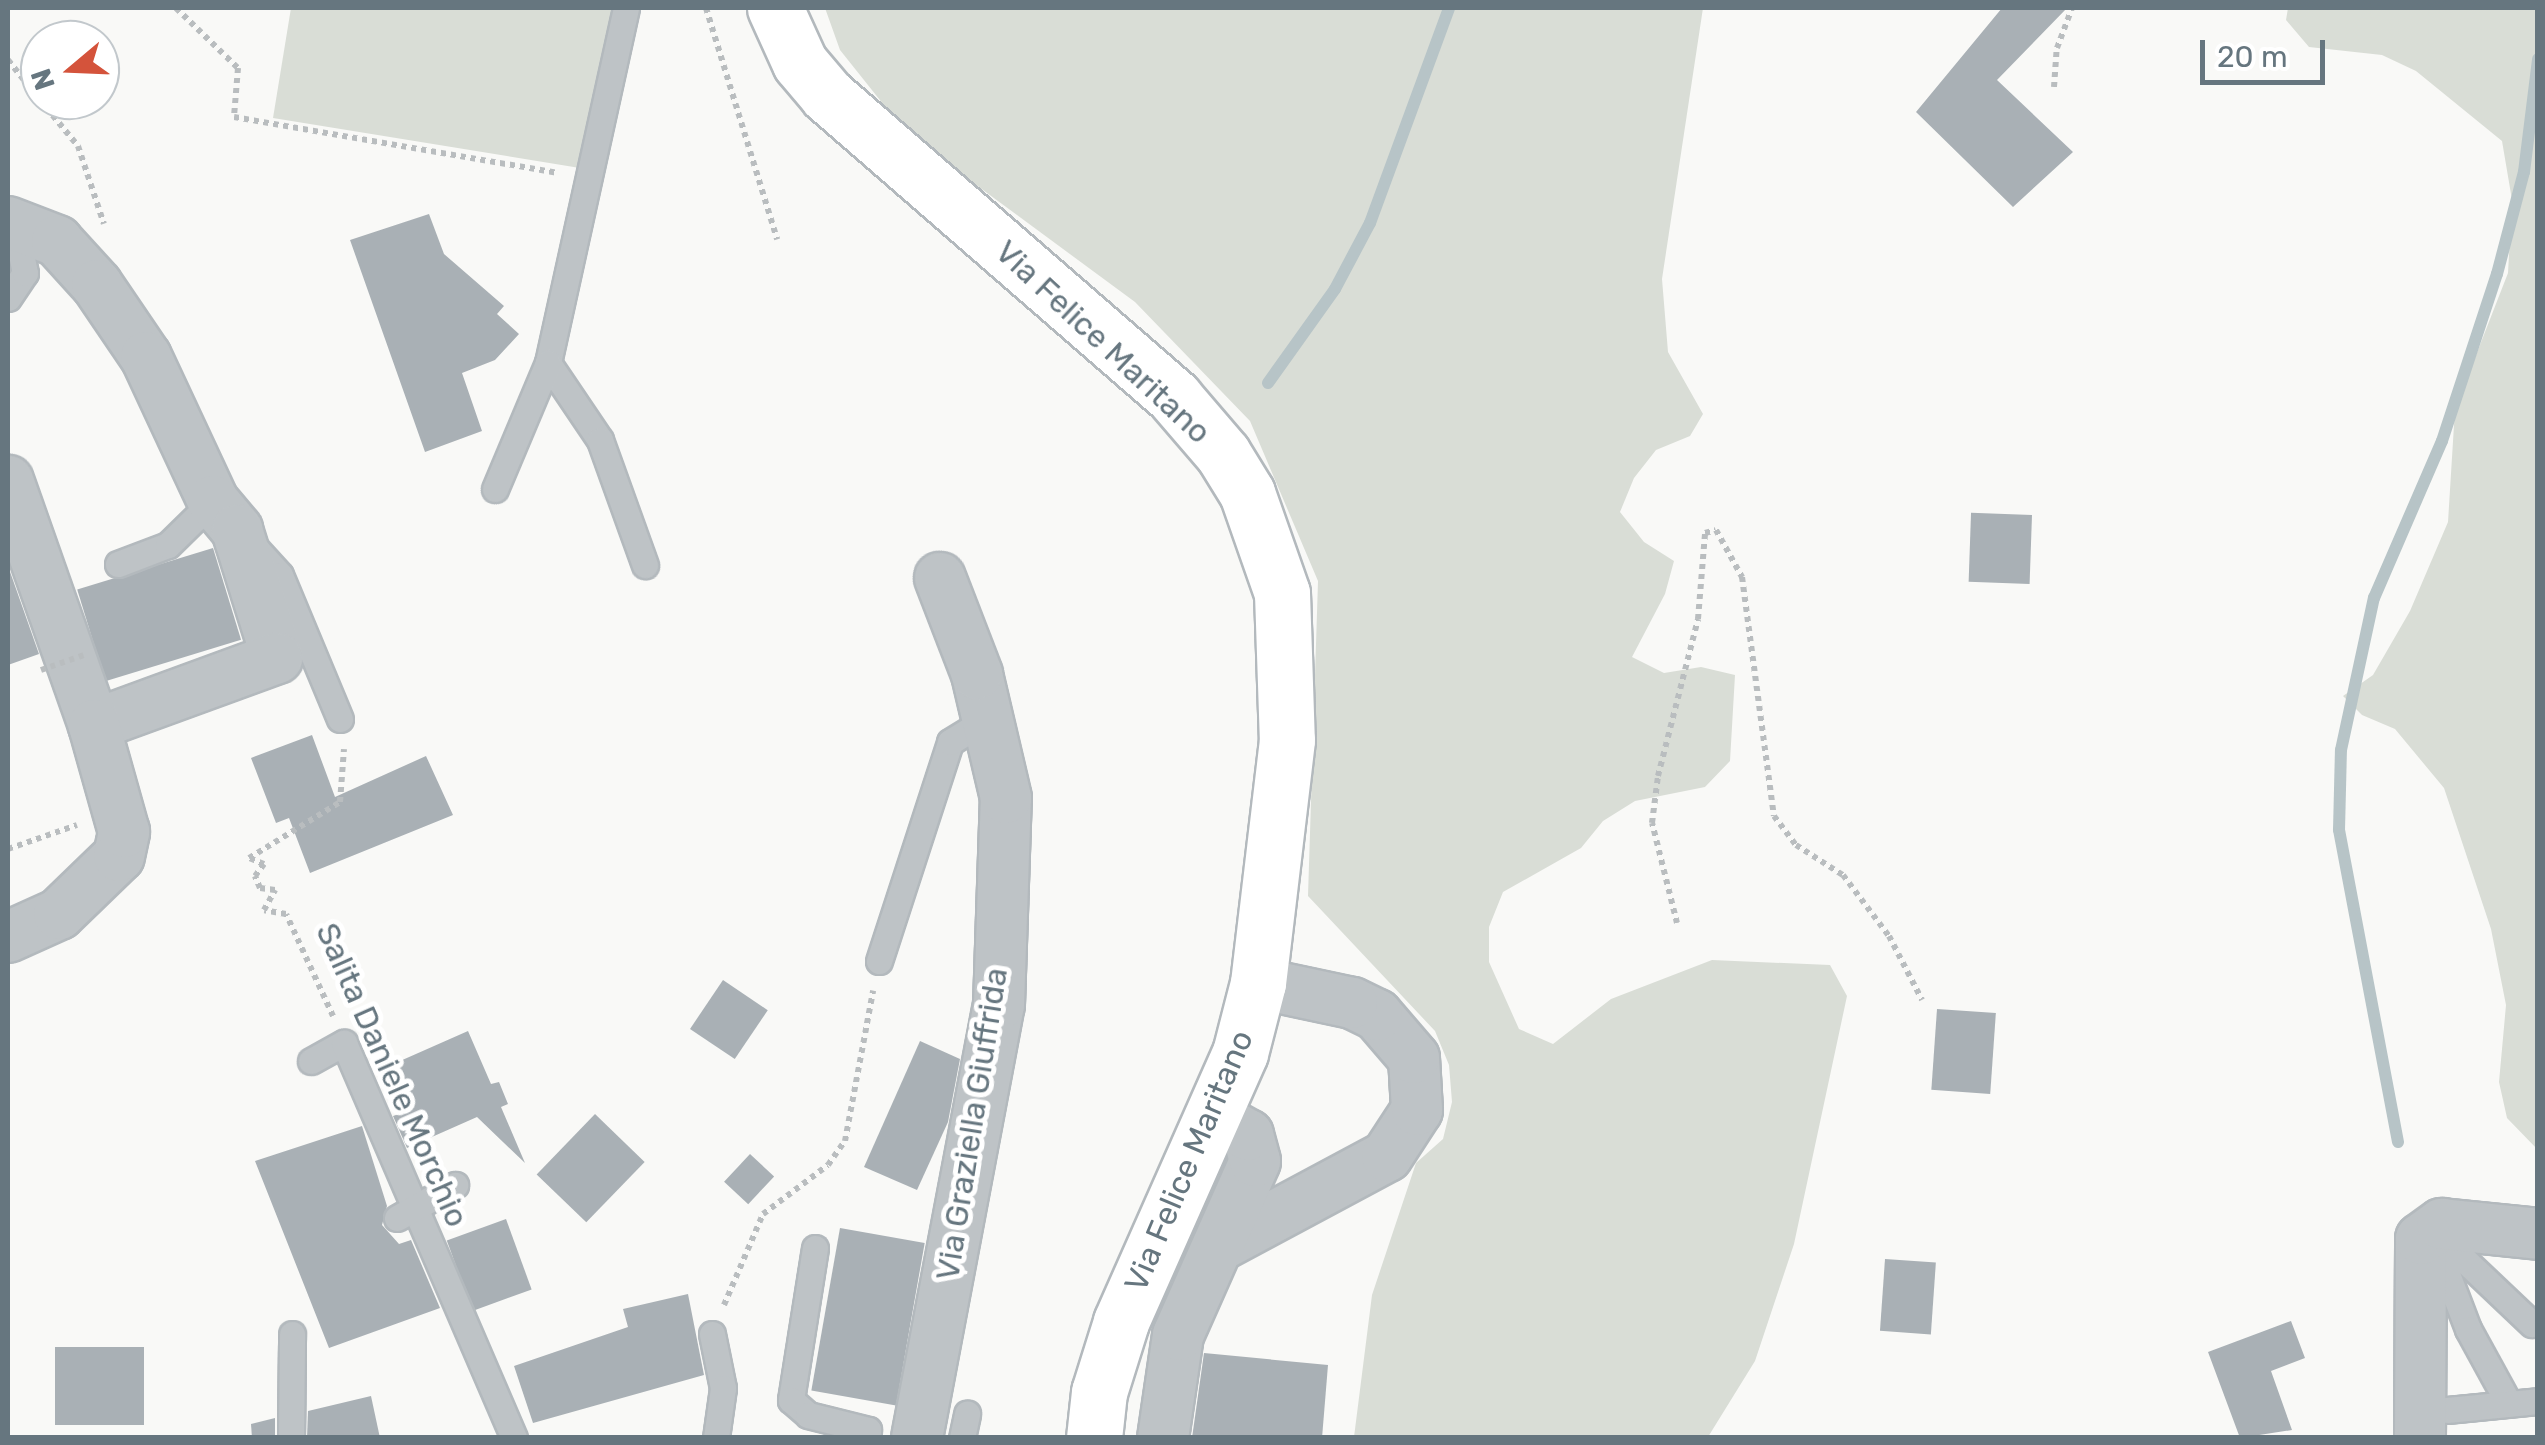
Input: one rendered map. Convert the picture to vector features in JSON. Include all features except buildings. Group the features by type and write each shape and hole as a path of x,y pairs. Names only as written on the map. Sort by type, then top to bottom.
{"street":[{"name":"Via Felice Maritano","path":"775,8 800,63 827,95 1174,398 1247,493 1282,593 1287,740 1258,982 1240,1052 1120,1322 1099,1392 1094,1438"},
{"path":"12,226 50,236 97,285 146,357 225,516 277,658 94,725"},
{"path":"8,480 94,725 124,832 108,872 59,914 8,937"},
{"name":"Via Graziella Giuffrida","path":"886,1435 999,1005 1006,798 989,718 940,578"},
{"path":"1221,1246 1386,1156 1406,1135 1416,1110 1414,1058 1376,1015 1352,1002 1258,982"},
{"path":"1163,1438 1178,1336 1250,1184 1255,1143 1212,1114"},
{"path":"2433,1424 2418,1282 2421,1239 2429,1228 2534,1226"}],"lane":[{"path":"495,489 548,363 594,179 626,8"},
{"path":"8,298 25,274 12,226"},
{"path":"548,363 600,440 645,565"},
{"path":"118,564 168,545 225,516 280,576 340,718"},
{"path":"879,961 950,742 989,718"},
{"path":"310,1061 344,1043"},
{"name":"Salita Daniele Morchio","path":"344,1043 406,1213 514,1438"},
{"path":"406,1213 455,1185"},
{"path":"2429,1228 2499,1286 2532,1324"},
{"path":"2429,1228 2468,1329 2509,1404"},
{"name":"Via Graziella Giuffrida","path":"815,1248 792,1400 808,1415 886,1435"},
{"path":"290,1438 292,1334"},
{"path":"712,1334 724,1388 716,1438"},
{"path":"2433,1424 2509,1404 2538,1401"}],"path":[{"path":"176,8 238,68 234,117 594,179"},
{"path":"706,8 777,239"},
{"path":"2054,87 2057,48 2072,8"},
{"path":"57,120 78,146 118,262 97,285"},
{"path":"1677,923 1652,823 1658,776 1698,619 1705,533 1716,530 1742,577 1774,816 1796,845 1843,875 1889,936 1922,1000"},
{"path":"41,670 87,654"},
{"name":"Salita Daniele Morchio","path":"340,718 345,780 340,802 249,858 262,859 256,882 275,890 264,910 286,914 344,1043"},
{"path":"8,849 120,811"},
{"path":"712,1334 763,1214 828,1166 845,1141 879,961"}],"shaded area":[{"path":"291,8 612,8 586,169 273,118"},
{"path":"825,8 1703,8 1662,279 1668,352 1703,414 1690,436 1656,450 1634,478 1620,512 1644,542 1674,561 1665,594 1632,657 1664,673 1701,667 1735,675 1730,761 1705,787 1635,801 1603,821 1581,848 1503,892 1489,927 1489,962 1519,1029 1553,1044 1611,999 1712,960 1830,965 1847,996 1794,1244 1755,1361 1708,1437 1354,1437 1372,1295 1416,1163 1443,1139 1452,1102 1449,1065 1435,1031 1308,896 1318,581 1250,421 1135,302 907,134 840,50"},
{"path":"2288,8 2537,8 2537,1149 2507,1118 2499,1082 2506,1005 2491,929 2444,788 2395,729 2362,715 2343,696 2373,675 2410,611 2448,522 2455,409 2508,273 2512,200 2502,141 2416,71 2382,55 2309,47 2286,20"}],"waterway":[{"path":"1268,383 1335,289 1370,223 1449,8"},
{"path":"2398,1142 2339,830 2341,750 2374,598 2442,441 2497,274 2524,172 2538,59"}]}
